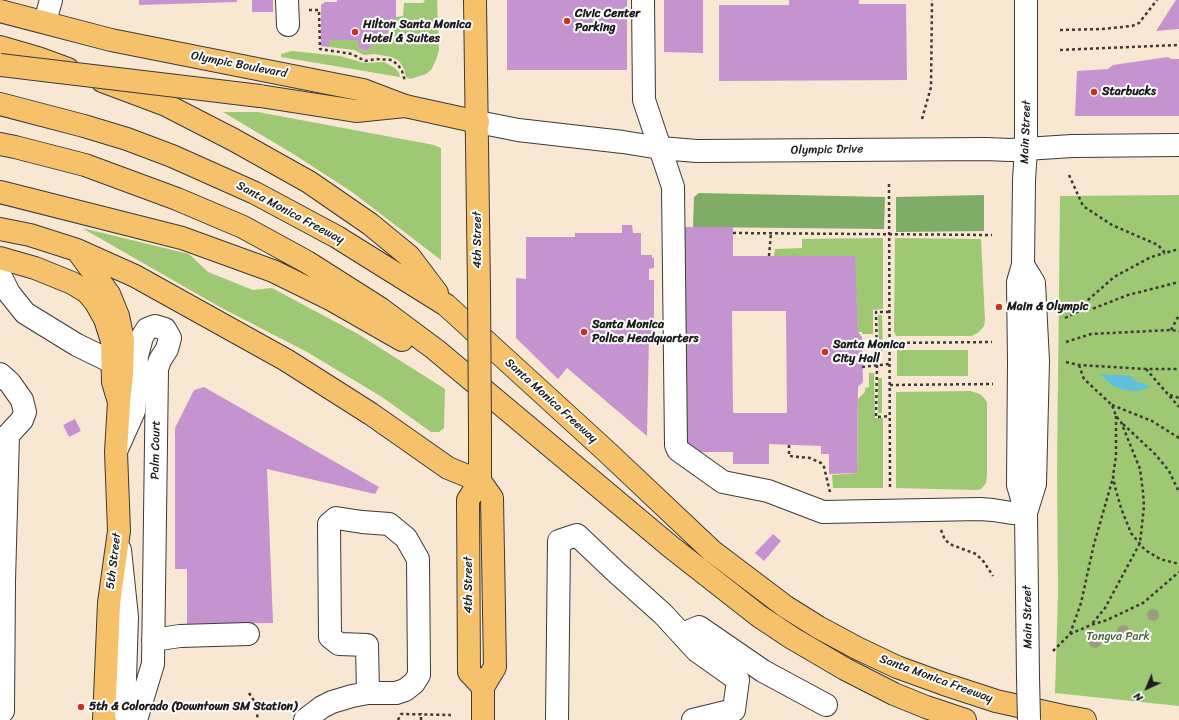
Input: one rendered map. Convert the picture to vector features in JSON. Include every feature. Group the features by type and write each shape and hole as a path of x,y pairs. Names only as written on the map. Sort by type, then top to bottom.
{"main road":[{"name":"4th Street","path":"475,0 478,122 480,481 468,500 469,672 483,686 483,720"},
{"name":"Olympic Boulevard","path":"0,11 111,40 363,90 405,106 478,122"},
{"path":"0,47 38,58 166,105 234,140 309,182 370,224 409,256 446,305"},
{"path":"0,64 260,96 356,111 405,106"},
{"name":"Santa Monica Freeway","path":"0,104 84,126 127,139 172,156 255,193 337,237 446,305 708,546 786,607 824,630 898,667 996,701 1085,720"},
{"name":"Santa Monica Freeway","path":"0,144 85,165 177,199 242,227 307,262 381,309 436,350 671,547 759,616 792,638 845,669 894,694 926,707 965,720"},
{"path":"0,192 182,238 272,271 332,300 388,331 492,396"},
{"path":"0,229 30,235 77,250 135,276 286,360 371,414 448,468 480,481"},
{"name":"5th Street","path":"77,250 109,294 118,316 123,340 116,452 119,531 109,603 104,720"},
{"path":"0,258 42,271 72,283 87,292 105,319 112,340 113,382 119,402"}],"street":[{"path":"45,22 51,0"},
{"path":"643,0 635,42 644,100 673,187 676,445 678,450 723,482 768,491 823,512 980,509 1026,514"},
{"name":"Main Street","path":"1026,0 1026,149 1023,265 1018,282 1018,485 1026,514 1029,720"},
{"name":"Olympic Drive","path":"478,122 518,130 660,148 697,151 1026,149 1072,146 1179,145"},
{"path":"0,275 8,294 25,313 77,345 112,362"},
{"name":"Palm Court","path":"116,452 134,411 137,356 142,337 147,329 155,326 165,329 170,338 167,349 160,360 157,369 153,664 136,720"},
{"path":"0,374 10,383 22,400 25,412 22,420 4,435 2,583"},
{"path":"305,720 322,707 332,702 352,696 368,693 396,693 405,690 414,683 419,675 418,559 406,538 389,524 336,518 329,524 330,637 339,644 367,645 368,693"},
{"path":"119,531 127,616 124,710 127,720"},
{"path":"558,720 559,541 577,535 663,614 698,651 738,680 734,710 693,720"},
{"path":"682,634 699,627 763,671 826,705"},
{"path":"153,640 180,636 248,634"}],"path":[{"path":"922,120 931,87 932,0"},
{"path":"1060,30 1102,29 1132,26 1139,23 1157,0"},
{"path":"288,12 319,10 320,49 352,54 365,61 376,58 392,60 402,71 405,81"},
{"path":"1060,50 1179,45"},
{"path":"1069,175 1083,206 1112,225 1158,245 1165,253"},
{"path":"889,184 890,492"},
{"path":"733,233 992,235"},
{"path":"769,256 771,233"},
{"path":"1081,310 1088,300 1114,277 1151,257 1179,249"},
{"path":"1065,318 1081,310 1092,309 1128,295 1179,282"},
{"path":"889,312 876,312 876,417 890,416"},
{"path":"1171,330 1179,315"},
{"path":"1066,342 1090,334 1171,330 1179,331"},
{"path":"889,343 992,342"},
{"path":"1066,362 1079,365 1146,369 1179,369"},
{"path":"862,366 889,364"},
{"path":"1079,365 1084,380 1112,406 1152,421 1179,438"},
{"path":"1146,369 1179,407"},
{"path":"890,385 993,384"},
{"path":"1168,394 1179,398"},
{"path":"1112,406 1116,416 1121,422 1156,455 1169,471 1179,492"},
{"path":"1070,634 1081,603 1094,544 1113,476 1116,456 1116,416"},
{"path":"1091,625 1105,608 1140,543 1144,506 1140,469 1121,422"},
{"path":"789,445 789,456 810,458 821,463 824,467 830,493 838,492"},
{"path":"1113,476 1121,508 1131,533 1146,550 1160,559 1179,564"},
{"path":"940,526 945,540 952,545 976,554 984,562 993,576"},
{"path":"1053,650 1070,634 1107,620 1143,603 1179,572"},
{"path":"248,693 258,707 257,720"},
{"path":"398,720 401,714 451,714"},
{"path":"421,714 421,720"}],"green space":[{"path":"425,0 437,0 439,50 431,70 426,74 410,79 406,77 404,69 399,61 392,57 374,54 364,55 354,50 329,47 329,40 358,40 357,44 360,49 364,51 368,50 371,47 372,42 378,41 396,24 396,17 403,16 404,3 423,3"},
{"path":"292,51 340,56 364,63 384,62 395,68 400,77 281,57 281,54"},
{"path":"223,112 258,112 434,145 441,148 441,260 352,192 295,155"},
{"path":"699,193 885,197 884,229 693,227 694,197"},
{"path":"984,195 984,231 896,232 896,197"},
{"name":"Tongva Park","path":"1179,195 1179,706 1055,693 1058,593 1057,470 1060,196"},
{"path":"82,228 189,254 208,272 253,290 272,288 358,334 445,389 444,428 439,432 431,432 382,397 307,352 218,306"},
{"path":"883,238 883,309 873,310 873,334 862,334 862,332 858,332 854,256 774,256 775,249 802,248 802,239"},
{"path":"895,238 981,239 985,320 984,326 979,332 972,336 896,336 894,331"},
{"path":"878,315 882,315 883,351 879,351"},
{"path":"897,350 968,350 968,376 897,376"},
{"path":"869,373 874,373 875,418 883,418 883,488 833,488 832,475 857,473 858,399 865,392 865,388 869,387"},
{"path":"878,378 882,378 882,413 878,413"},
{"path":"970,391 980,394 987,403 986,483 981,489 976,490 896,488 896,392"}],"water":[{"path":"1100,374 1131,376 1133,380 1150,386 1138,391 1124,390 1113,386"}],"building":[{"path":"139,0 237,0 237,2 139,5"},
{"path":"252,0 273,0 273,12 252,12"},
{"name":"Hilton Santa Monica Hotel & Suites","path":"337,0 396,0 396,23 378,42 372,42 371,47 365,51 360,49 357,44 358,40 329,40 329,47 321,46 321,5 325,2 337,2"},
{"name":"Civic Center Parking","path":"507,0 627,0 627,70 507,70"},
{"path":"664,0 703,0 703,53 664,52"},
{"path":"789,0 859,0 859,4 906,4 907,80 719,81 719,5 789,5"},
{"path":"1176,0 1179,0 1179,29 1156,31"},
{"path":"1168,57 1171,59 1179,59 1179,116 1075,116 1077,71 1108,69 1113,65"},
{"name":"Santa Monica Police Headquarters","path":"622,225 632,225 633,233 641,233 641,255 652,255 652,258 654,258 654,268 649,269 649,280 654,280 654,329 653,335 649,335 647,436 567,368 558,379 516,338 516,278 526,279 526,237 575,237 575,233 622,233"},
{"name":"Santa Monica City Hall","path":"680,227 733,227 733,256 855,256 858,332 862,337 863,382 858,387 857,473 829,474 829,454 821,454 821,446 769,444 769,464 733,464 733,452 681,452","holes":["732,311 786,311 787,413 733,413"]},
{"path":"204,387 379,487 375,494 267,469 273,623 187,624 187,569 175,569 175,428 194,390"},
{"path":"75,419 81,431 69,437 63,425"},
{"path":"773,534 781,541 764,561 755,553"}],"place":[{"name":"Civic Center Parking","path":"567,21"},
{"name":"Hilton Santa Monica Hotel & Suites","path":"355,32"},
{"name":"Starbucks","path":"1094,92"},
{"name":"Main & Olympic","path":"999,307"},
{"name":"Santa Monica Police Headquarters","path":"584,332"},
{"name":"Santa Monica City Hall","path":"825,352"},
{"name":"5th & Colorado (Downtown SM Station)","path":"81,707"}]}
